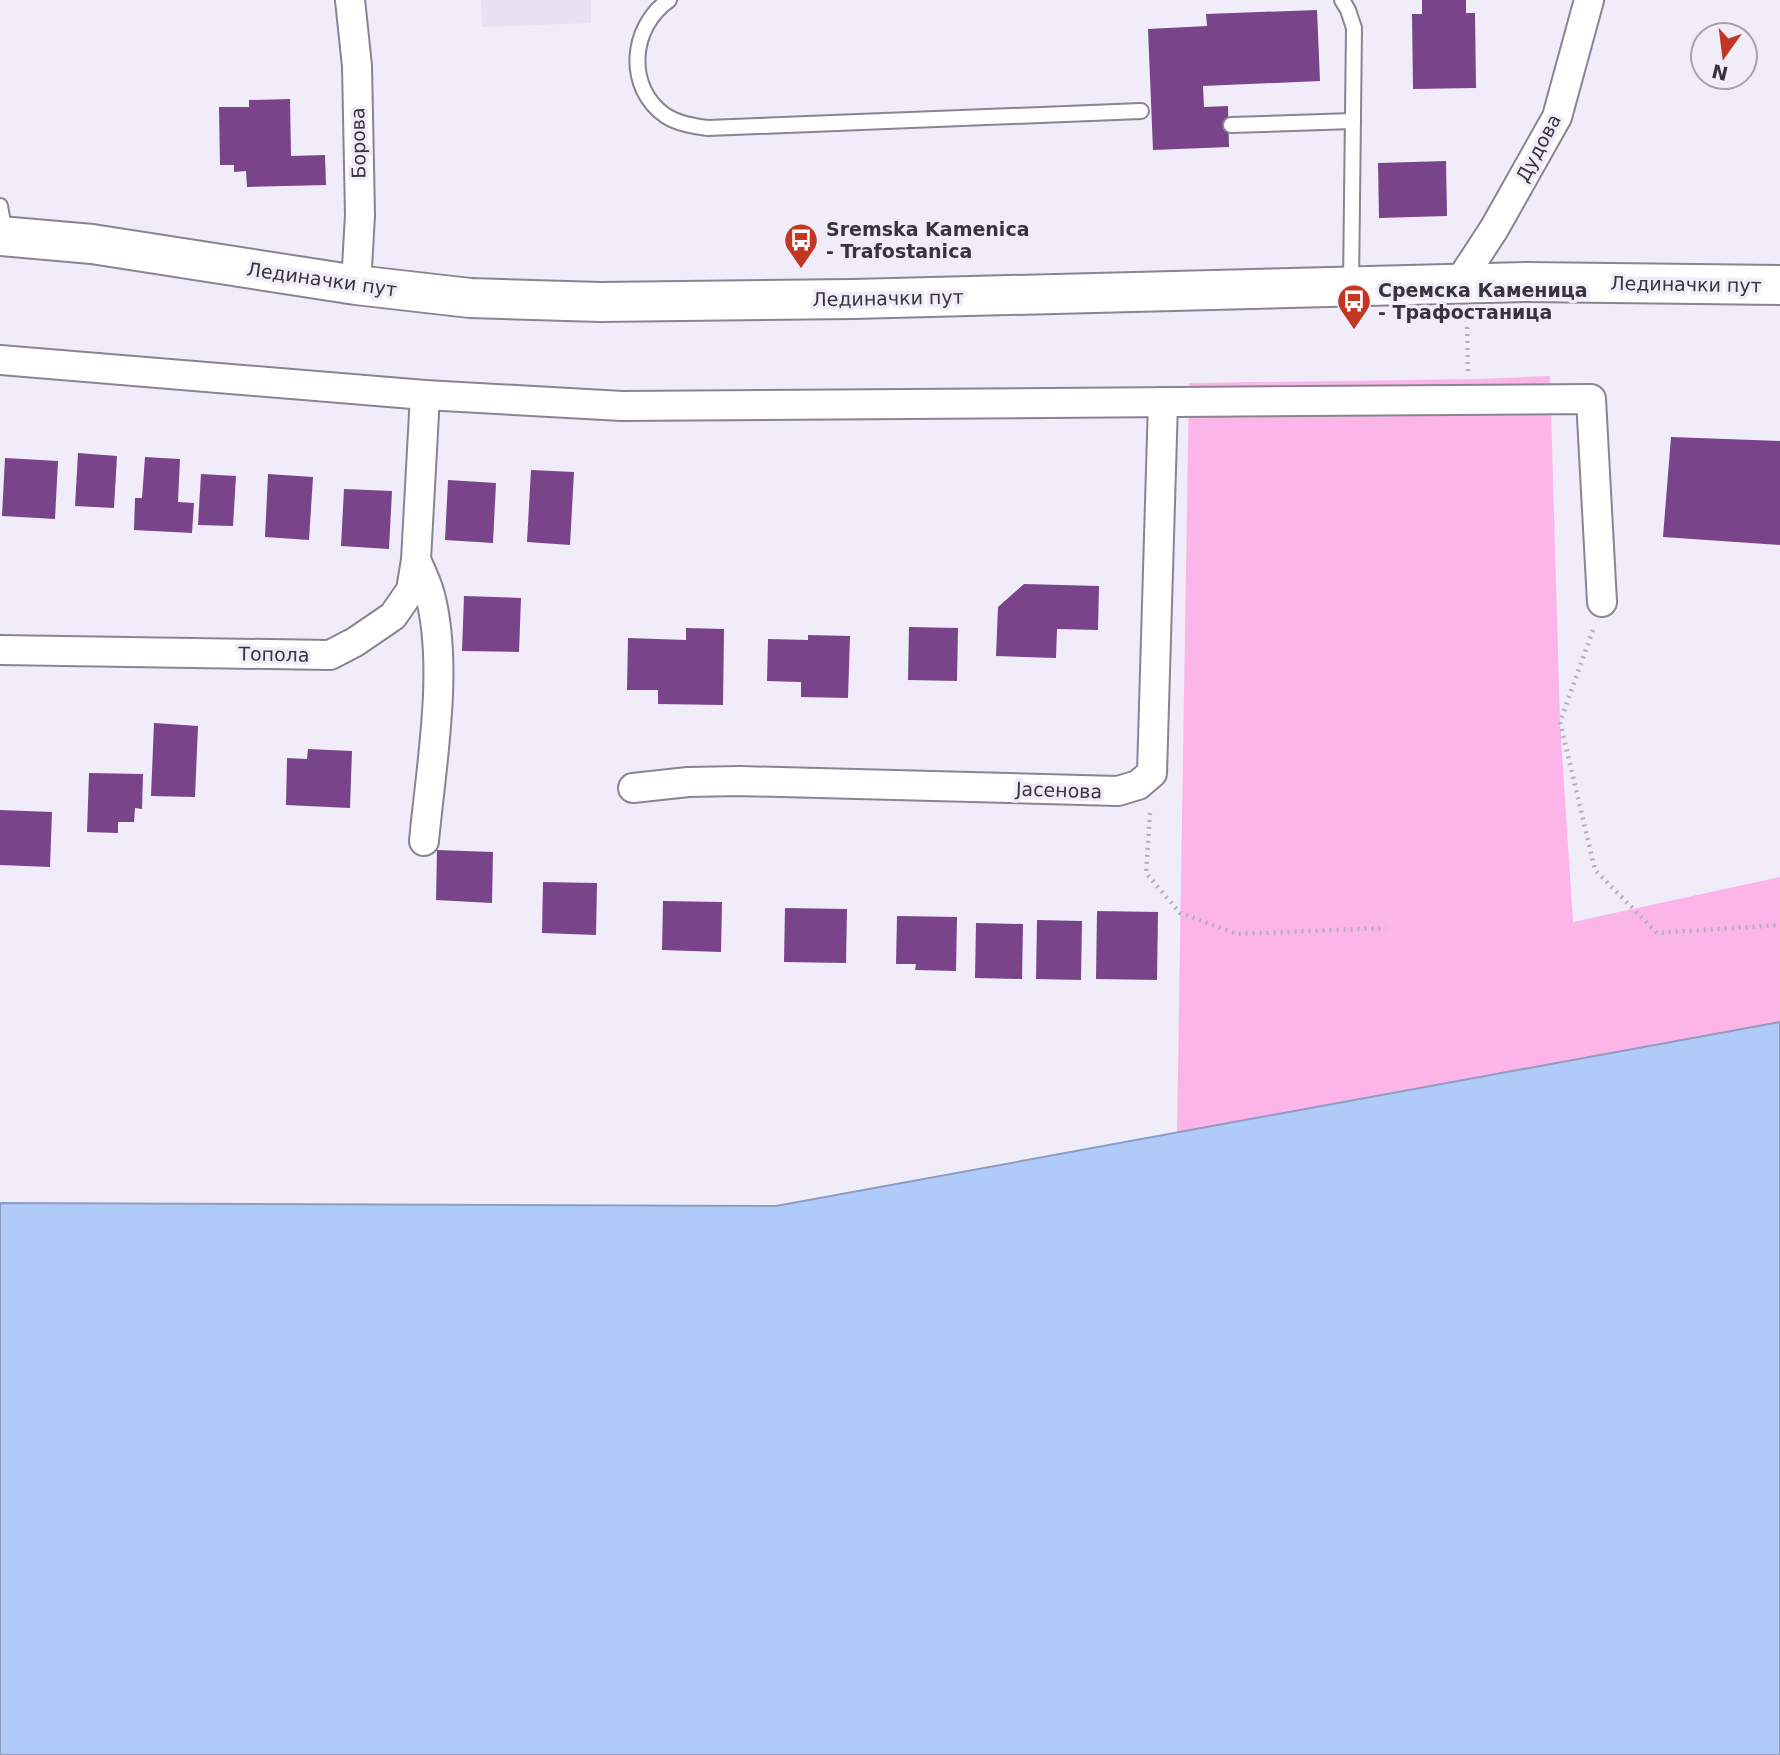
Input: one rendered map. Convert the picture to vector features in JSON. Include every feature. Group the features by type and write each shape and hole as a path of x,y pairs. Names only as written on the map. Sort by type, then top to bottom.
{"main road":[{"name":"Лединачки пут","path":"2,226 92,244 356,285 470,298 600,302 840,299 1351,286 1462,296 1539,282 1780,285"}],"street":[{"name":"Борова","path":"350,0 356,66 360,215 356,285"},
{"name":"Дудова","path":"1462,296 1494,229 1557,117 1589,0"},
{"path":"0,360 425,395 622,406 1591,399 1602,602"},
{"name":"Топола","path":"0,650 330,655 355,642 393,616 411,590 416,560 425,395"},
{"path":"1152,774 1163,402"},
{"path":"416,560 430,594 438,647 437,712 424,841"},
{"name":"Јасенова","path":"633,788 688,782 740,781 1118,791 1138,785 1152,774"}],"lane":[{"path":"669,0 650,17 640,36 636,58 640,80 650,100 666,115 685,125 708,128 1141,111"},
{"path":"1342,0 1354,27 1351,286"},
{"path":"1231,125 1353,121"}],"path":[{"path":"1462,296 1468,400"},
{"path":"1602,602 1560,722 1594,870 1657,933 1780,925"},
{"path":"1152,774 1146,873 1180,913 1237,934 1386,928"}],"shaded area":[{"path":"481,0 591,0 591,23 482,27"},
{"path":"1550,376 1560,722 1573,922 1780,877 1780,1022 1177,1133 1189,383"}],"water":[{"path":"1780,1022 1780,1755 0,1755 0,1203 776,1206"}],"building":[{"path":"1422,0 1466,0 1466,13 1475,13 1476,88 1413,89 1412,14 1422,14"},
{"path":"1317,10 1320,81 1203,86 1204,107 1228,106 1229,147 1153,150 1148,29 1207,26 1206,14"},
{"path":"290,99 291,156 325,155 326,185 247,187 246,171 234,172 234,165 220,165 219,107 249,107 249,100"},
{"path":"1446,161 1447,216 1379,218 1378,163"},
{"path":"1671,437 1780,441 1780,545 1663,537"},
{"path":"78,453 117,456 114,508 75,506"},
{"path":"145,457 180,459 178,502 194,503 192,533 134,530 135,498 142,498"},
{"path":"5,458 58,461 55,519 2,516"},
{"path":"531,470 574,472 570,545 527,542"},
{"path":"201,474 236,476 233,526 198,525"},
{"path":"268,474 313,477 309,540 265,537"},
{"path":"448,480 496,483 493,543 445,540"},
{"path":"344,489 392,491 389,549 341,546"},
{"path":"1024,584 1099,586 1098,630 1057,629 1056,658 996,656 998,607"},
{"path":"464,596 521,598 519,652 462,651"},
{"path":"909,627 958,628 957,681 908,680"},
{"path":"686,628 724,629 723,705 658,704 658,690 627,690 628,638 686,640"},
{"path":"808,635 850,636 848,698 801,697 801,682 767,681 768,639 808,640"},
{"path":"154,723 198,726 195,797 151,796"},
{"path":"308,749 352,751 350,808 286,805 287,758 307,759"},
{"path":"89,773 143,774 142,809 135,808 134,822 118,822 118,833 87,832"},
{"path":"0,810 52,812 50,867 0,865"},
{"path":"437,850 493,852 492,903 436,900"},
{"path":"543,882 597,883 596,935 542,933"},
{"path":"663,901 722,902 721,952 662,950"},
{"path":"785,908 847,909 846,963 784,962"},
{"path":"1097,911 1158,912 1157,980 1096,979"},
{"path":"897,916 957,917 956,971 915,970 916,964 896,964"},
{"path":"1037,920 1082,921 1081,980 1036,979"},
{"path":"976,923 1023,924 1022,979 975,978"}],"place":[{"name":"Sremska Kamenica - Trafostanica","path":"801,270"},
{"name":"Сремска Каменица - Трафостаница","path":"1354,331"}]}
